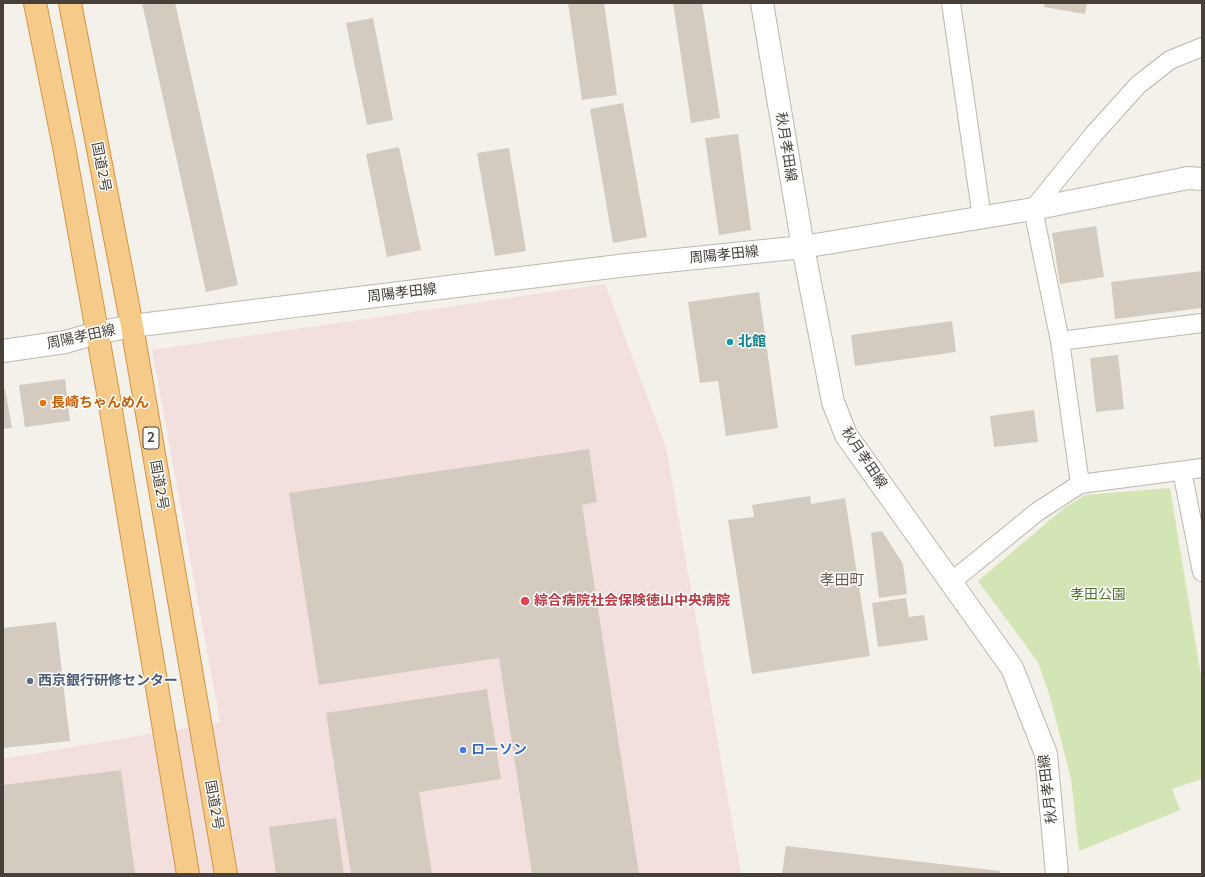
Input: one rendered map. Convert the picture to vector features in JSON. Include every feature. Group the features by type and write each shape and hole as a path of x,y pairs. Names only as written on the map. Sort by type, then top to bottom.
{"highway":[{"path":"35,3 64,147 97,333 188,874"},
{"name":"国道2号","path":"70,3 132,326 226,874"}],"street":[{"name":"秋月孝田線","path":"762,3 803,247 833,402 846,435 1012,668 1046,754 1057,874"},
{"path":"951,3 982,218"},
{"path":"1080,484 1060,340 1034,209 1093,135 1138,85 1170,60 1202,47"},
{"name":"周陽孝田線","path":"3,351 66,342 97,333 132,326 620,266 803,247 1034,209 1188,178 1202,179"},
{"path":"1060,340 1202,323"},
{"path":"951,582 1037,512 1080,484 1202,468"},
{"path":"1182,471 1202,572"}],"shaded area":[{"path":"605,284 666,447 741,874 3,874 3,759 220,722 152,350"}],"green space":[{"name":"孝田公園","path":"1170,488 1202,682 1202,779 1172,789 1180,810 1079,851 1071,779 1050,697 1038,662 978,581 1063,509 1085,495"}],"building":[{"path":"142,3 175,3 238,285 206,292"},
{"path":"568,3 604,3 617,95 582,100"},
{"path":"673,3 702,3 720,118 691,123"},
{"path":"1045,3 1087,3 1085,14 1044,7"},
{"path":"373,18 393,120 367,125 346,23"},
{"path":"623,103 647,237 613,243 590,109"},
{"path":"738,134 751,230 719,235 705,138"},
{"path":"399,147 421,250 387,257 366,154"},
{"path":"509,148 526,251 495,256 477,153"},
{"path":"1096,226 1104,277 1060,284 1052,233"},
{"path":"1202,271 1202,308 1115,319 1111,282"},
{"name":"北館","path":"759,292 778,428 726,436 718,381 700,383 688,302"},
{"path":"952,321 956,352 855,366 851,335"},
{"path":"1118,355 1124,409 1096,412 1090,358"},
{"path":"65,379 70,421 25,427 19,385"},
{"path":"3,389 5,389 12,428 3,429"},
{"path":"1034,410 1038,442 994,447 990,416"},
{"path":"589,449 597,502 582,505 639,874 532,874 499,658 319,685 289,493"},
{"path":"810,496 811,504 845,498 870,656 752,674 728,520 754,517 752,505"},
{"path":"882,531 903,564 907,594 879,598 871,533"},
{"path":"906,598 909,617 924,615 928,640 878,647 872,603"},
{"path":"56,622 70,741 3,748 3,628"},
{"path":"487,689 501,779 419,792 432,874 351,874 326,713"},
{"path":"121,770 135,874 3,874 3,785"},
{"path":"336,818 344,874 276,874 269,827"},
{"path":"786,846 1000,871 1000,874 782,874"}],"place":[{"name":"北館","path":"730,342"},
{"name":"長崎ちゃんめん","path":"43,403"},
{"name":"綜合病院社会保険徳山中央病院","path":"525,601"},
{"name":"西京銀行研修センター","path":"30,681"},
{"name":"ローソン","path":"463,750"}],"district":[{"name":"孝田町","path":"842,580"}]}
